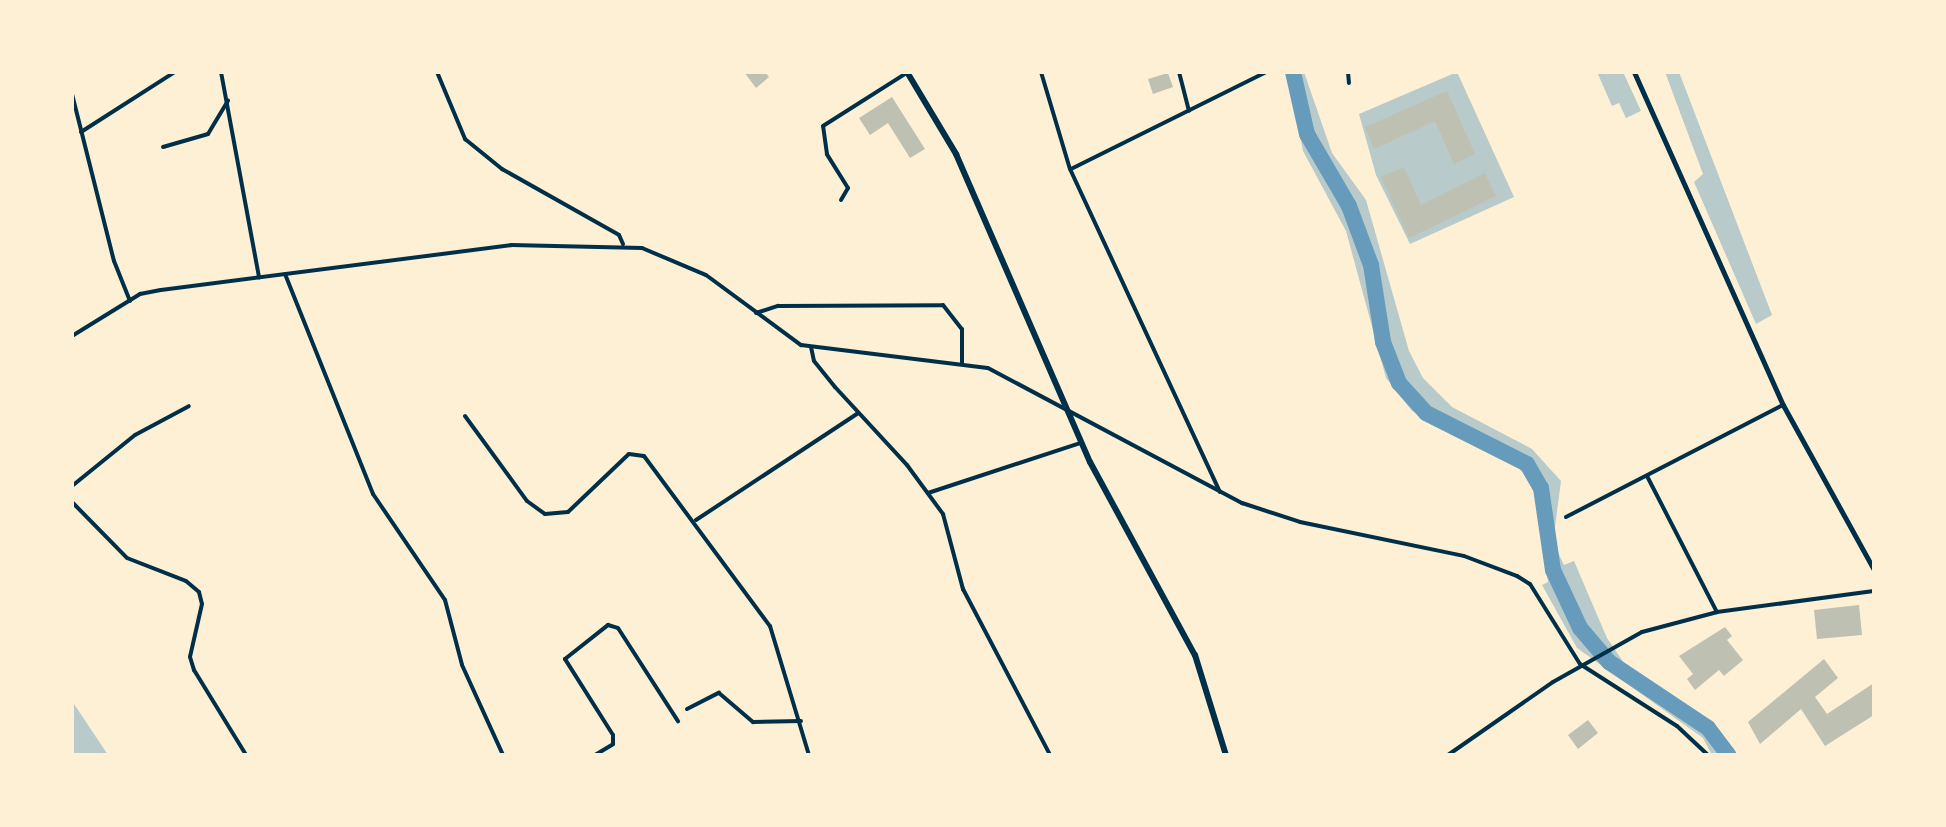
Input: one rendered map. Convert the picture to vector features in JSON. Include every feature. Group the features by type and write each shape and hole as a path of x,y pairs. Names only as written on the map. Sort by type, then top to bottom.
{"main road":[{"path":"908,72 956,154 1080,443 1195,655 1226,755"}],"street":[{"path":"72,130 80,129 175,72"},
{"path":"221,72 259,278"},
{"path":"437,72 465,139 502,169 619,235 623,244"},
{"path":"841,200 848,188 827,154 823,126 908,72"},
{"path":"1041,72 1070,169 1221,495"},
{"path":"1179,72 1189,111"},
{"path":"1070,169 1266,72"},
{"path":"1348,72 1349,83"},
{"path":"1634,72 1783,405 1874,570"},
{"path":"72,94 114,261 130,301"},
{"path":"163,147 208,134 228,101"},
{"path":"72,336 150,292 511,245 623,244 706,275 793,342 811,347 962,363 1000,372 1221,495 1300,522 1464,556 1517,576 1535,591 1580,664 1677,726 1708,755"},
{"path":"285,274 373,494 445,600 462,665 503,755"},
{"path":"756,313 778,306 943,305 962,329 962,363"},
{"path":"811,347 814,361 928,493 948,526 967,599 1050,755"},
{"path":"1057,392 1075,411"},
{"path":"1566,517 1783,405"},
{"path":"72,486 135,435 189,406"},
{"path":"1068,418 1075,411"},
{"path":"696,520 858,413"},
{"path":"465,416 527,501 545,514 568,512 637,451 696,520 770,626 809,755"},
{"path":"928,493 1080,443"},
{"path":"1647,476 1717,612"},
{"path":"72,502 127,558 186,581 199,592 202,604 190,657 194,670 246,755"},
{"path":"1448,755 1580,664 1642,632 1717,612 1874,591"},
{"path":"595,755 613,744 613,735 565,659 608,625 618,628 678,721"},
{"path":"687,709 719,693 753,722 801,721"}],"shaded area":[{"path":"1287,72 1304,72 1332,153 1366,200 1409,351 1423,378 1452,407 1532,449 1561,481 1553,542 1564,565 1574,561 1607,638 1624,663 1721,733 1736,755 1712,755 1703,738 1577,648 1542,585 1548,582 1535,493 1523,472 1504,455 1412,411 1386,378 1346,231 1303,151"},
{"path":"1457,72 1514,197 1410,244 1376,175 1359,114"},
{"path":"1597,72 1623,72 1641,111 1626,118 1619,103 1612,106"},
{"path":"1665,72 1679,72 1772,315 1756,324 1694,182 1703,174"},
{"path":"72,701 108,755 72,755"}],"building":[{"path":"744,72 765,72 769,77 756,88"},
{"path":"1168,73 1173,87 1153,94 1148,79"},
{"path":"1447,91 1475,154 1454,164 1435,121 1374,149 1365,127"},
{"path":"892,97 925,149 910,158 888,123 870,135 859,118"},
{"path":"1404,167 1421,205 1485,173 1496,196 1409,238 1381,177"},
{"path":"1859,605 1862,635 1817,639 1814,610"},
{"path":"1725,627 1732,636 1727,640 1743,660 1724,676 1719,670 1695,690 1687,679 1693,674 1679,656"},
{"path":"1824,659 1838,678 1815,697 1827,714 1874,683 1874,715 1825,746 1801,709 1760,744 1748,722"},
{"path":"1588,720 1598,733 1578,749 1568,735"}],"waterway":[{"path":"1293,72 1307,134 1349,206 1371,265 1383,342 1399,383 1426,413 1527,464 1541,488 1553,570 1580,628 1609,662 1708,728 1728,755"}]}
